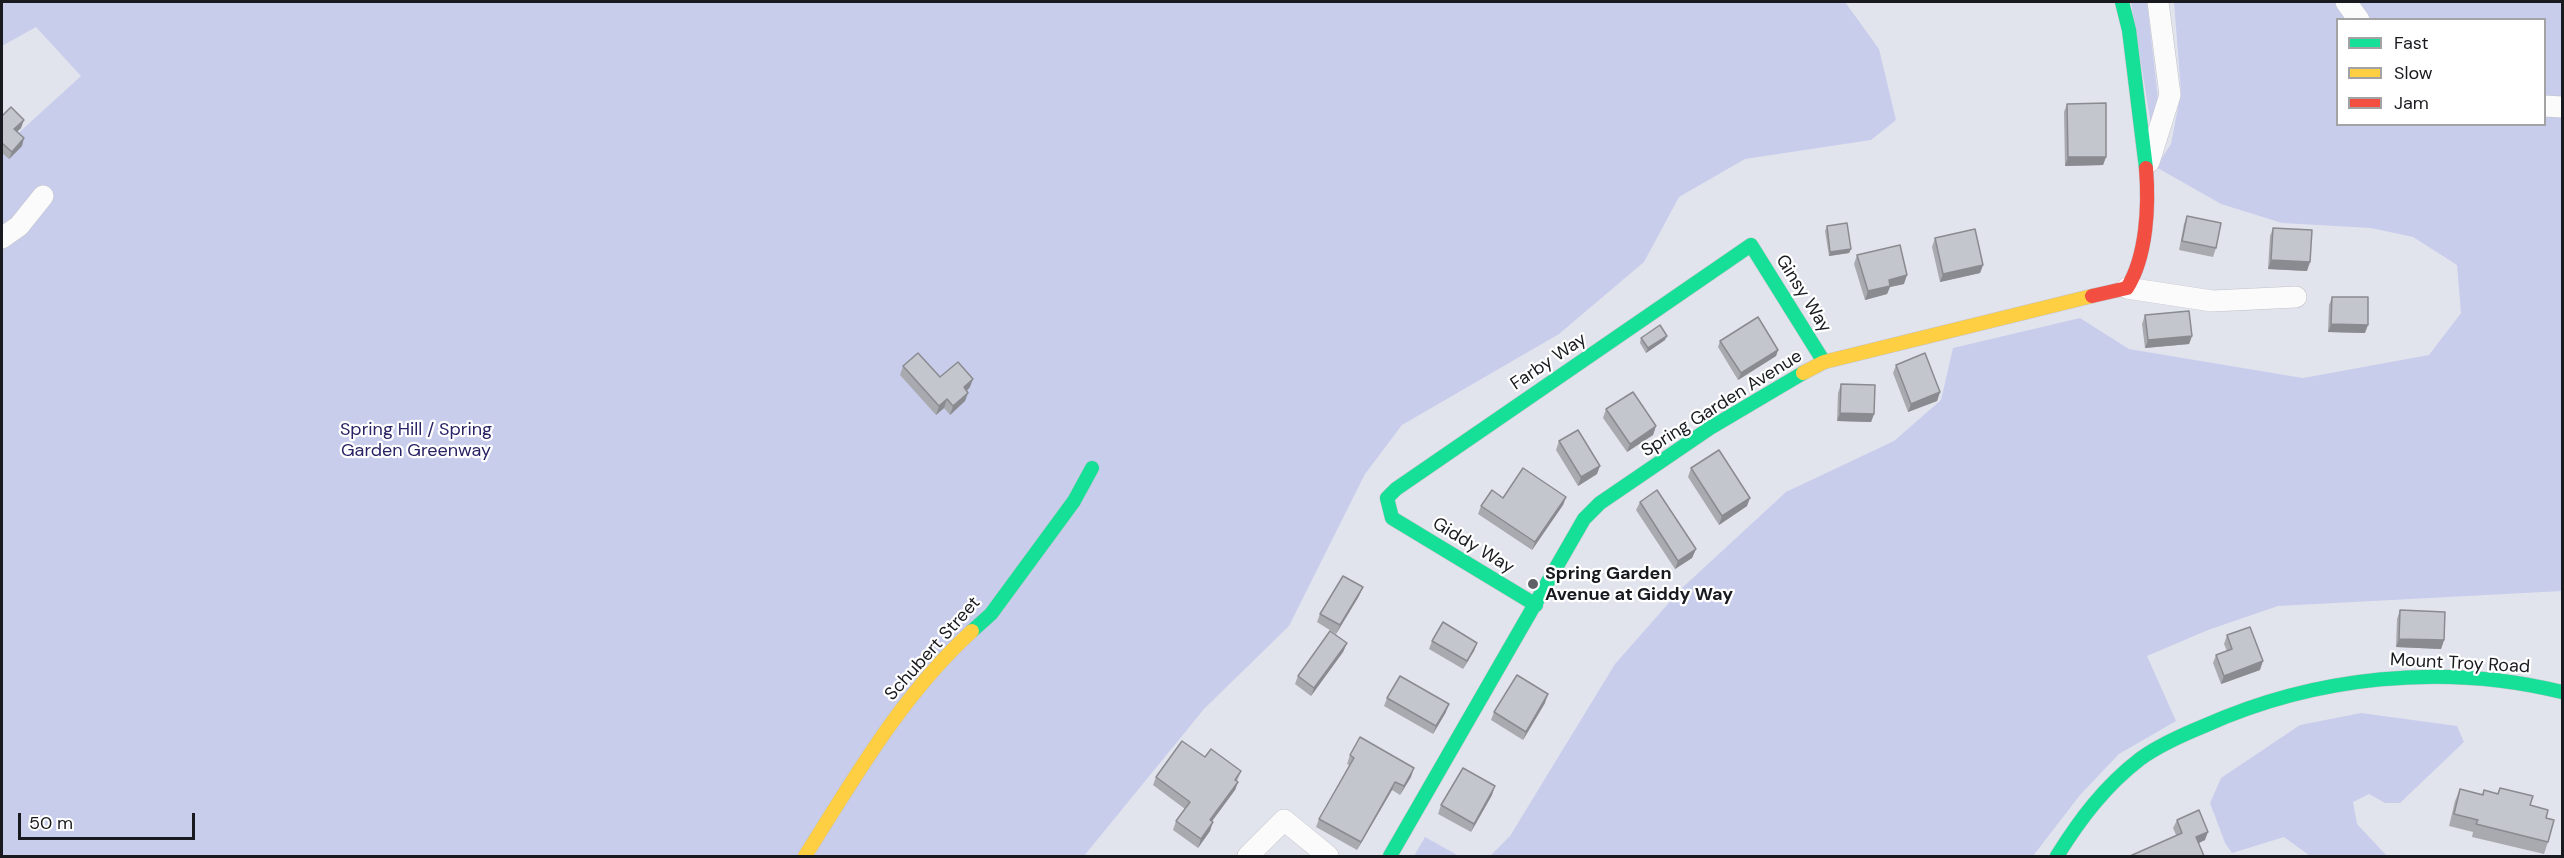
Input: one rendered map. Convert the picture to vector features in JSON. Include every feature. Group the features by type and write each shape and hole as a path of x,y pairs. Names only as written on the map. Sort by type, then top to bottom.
{"street":[{"path":"2122,2 2129,30 2146,171 2147,203 2137,272 2127,288 2212,301 2296,297"},
{"path":"2146,171 2170,95 2158,2"},
{"path":"2346,2 2358,18"},
{"path":"2546,106 2562,107"},
{"path":"2,238 20,226 43,196"},
{"name":"Ginsy Way","path":"1751,245 1824,362"},
{"name":"Farby Way","path":"1392,518 1387,498 1396,489 1751,245"},
{"name":"Spring Garden Avenue","path":"1390,856 1584,519 1600,503 1746,406 1795,376 1824,362 2127,288"},
{"name":"Schubert Street","path":"805,856 882,733 957,645 991,614 1074,501 1092,468"},
{"name":"Giddy Way","path":"1392,518 1536,605"},
{"name":"Mount Troy Road","path":"2057,856 2083,813 2140,760 2231,713 2294,690 2353,680 2421,676 2535,685 2562,692"},
{"path":"1248,856 1284,820 1328,856"}],"green space":[{"name":"Spring Hill / Spring Garden Greenway","path":"2,2 1845,2 1879,49 1896,120 1871,140 1745,159 1679,197 1644,262 1559,334 1402,425 1365,474 1289,626 1204,709 1084,856 2,856 2,148 81,76 36,27 2,46"},
{"path":"2131,2 2147,2 2158,99 2152,131"},
{"path":"2174,2 2562,2 2562,591 2278,606 2208,630 2147,656 2176,721 2119,754 2080,795 2033,856 1490,856 1510,836 1615,664 1682,588 1786,492 1894,441 1941,400 1953,348 2080,318 2129,349 2303,378 2429,355 2461,313 2457,265 2413,237 2371,228 2282,223 2221,204 2156,167 2171,144 2181,92"},
{"path":"2361,713 2457,726 2464,742 2400,803 2385,803 2369,794 2353,802 2357,824 2387,856 2310,856 2284,837 2232,853 2225,843 2210,803 2221,778 2300,725"},
{"path":"1425,837 1459,856 1414,856"}],"building":[{"path":"2106,103 2106,157 2068,157 2067,104"},
{"path":"11,107 24,120 14,129 24,138 12,152 2,143 2,116"},
{"path":"2187,216 2221,223 2216,248 2182,241"},
{"path":"1847,223 1851,249 1830,252 1827,226"},
{"path":"2273,228 2312,230 2310,262 2271,260"},
{"path":"1975,229 1983,265 1943,274 1935,238"},
{"path":"1900,245 1907,275 1889,280 1890,286 1868,291 1857,255"},
{"path":"2332,297 2368,297 2368,325 2331,324"},
{"path":"2189,311 2192,336 2148,340 2145,315"},
{"path":"1758,317 1778,350 1741,373 1720,341"},
{"path":"1660,325 1667,336 1648,348 1641,338"},
{"path":"918,353 940,377 958,362 973,379 964,387 968,393 953,406 947,399 939,406 903,366"},
{"path":"1925,353 1940,392 1911,404 1896,365"},
{"path":"1841,384 1875,385 1874,414 1840,413"},
{"path":"1633,392 1656,426 1630,444 1606,409"},
{"path":"1578,430 1600,466 1581,477 1559,441"},
{"path":"1719,450 1750,498 1722,516 1691,468"},
{"path":"1523,468 1566,497 1535,542 1481,506 1492,490 1503,498"},
{"path":"1657,490 1696,549 1678,561 1640,502"},
{"path":"1343,576 1363,587 1340,625 1320,614"},
{"path":"2400,610 2445,612 2444,640 2399,639"},
{"path":"1443,622 1477,643 1467,661 1432,641"},
{"path":"2250,627 2263,661 2224,676 2216,655 2232,649 2227,635"},
{"path":"1330,631 1347,643 1314,688 1298,676"},
{"path":"1517,675 1548,694 1526,732 1494,712"},
{"path":"1400,676 1449,704 1436,726 1387,698"},
{"path":"1360,737 1414,768 1404,786 1395,782 1361,842 1319,819 1354,758 1350,755"},
{"path":"1182,741 1205,757 1211,749 1241,771 1235,780 1238,782 1210,820 1213,822 1201,839 1176,821 1190,802 1156,777"},
{"path":"1463,768 1495,786 1474,824 1441,805"},
{"path":"2500,788 2533,796 2530,805 2548,810 2546,818 2554,820 2548,842 2476,824 2478,820 2454,814 2460,789 2483,795 2484,790 2498,794"},
{"path":"2199,810 2208,832 2196,837 2204,856 2130,856 2182,833 2177,820"}],"traffic: fast":[{"path":"2122,2 2129,30 2146,168"},
{"path":"1536,605 1392,518 1387,498 1396,489 1751,245 1824,362"},
{"path":"1390,856 1584,519 1600,503 1710,428 1803,373"},
{"path":"972,631 991,614 1074,501 1092,468"},
{"path":"2057,856 2094,804 2127,769 2155,749 2246,709 2290,696 2380,679 2472,678 2517,683 2562,692"}],"traffic: slow":[{"path":"1803,373 1824,362 2092,296"},
{"path":"805,856 861,767 902,709 923,682 972,631"}],"traffic: jam":[{"path":"2092,296 2127,288 2134,275 2143,246 2147,214 2146,168"}],"place":[{"name":"Spring Garden Avenue at Giddy Way","path":"1533,584"}]}
